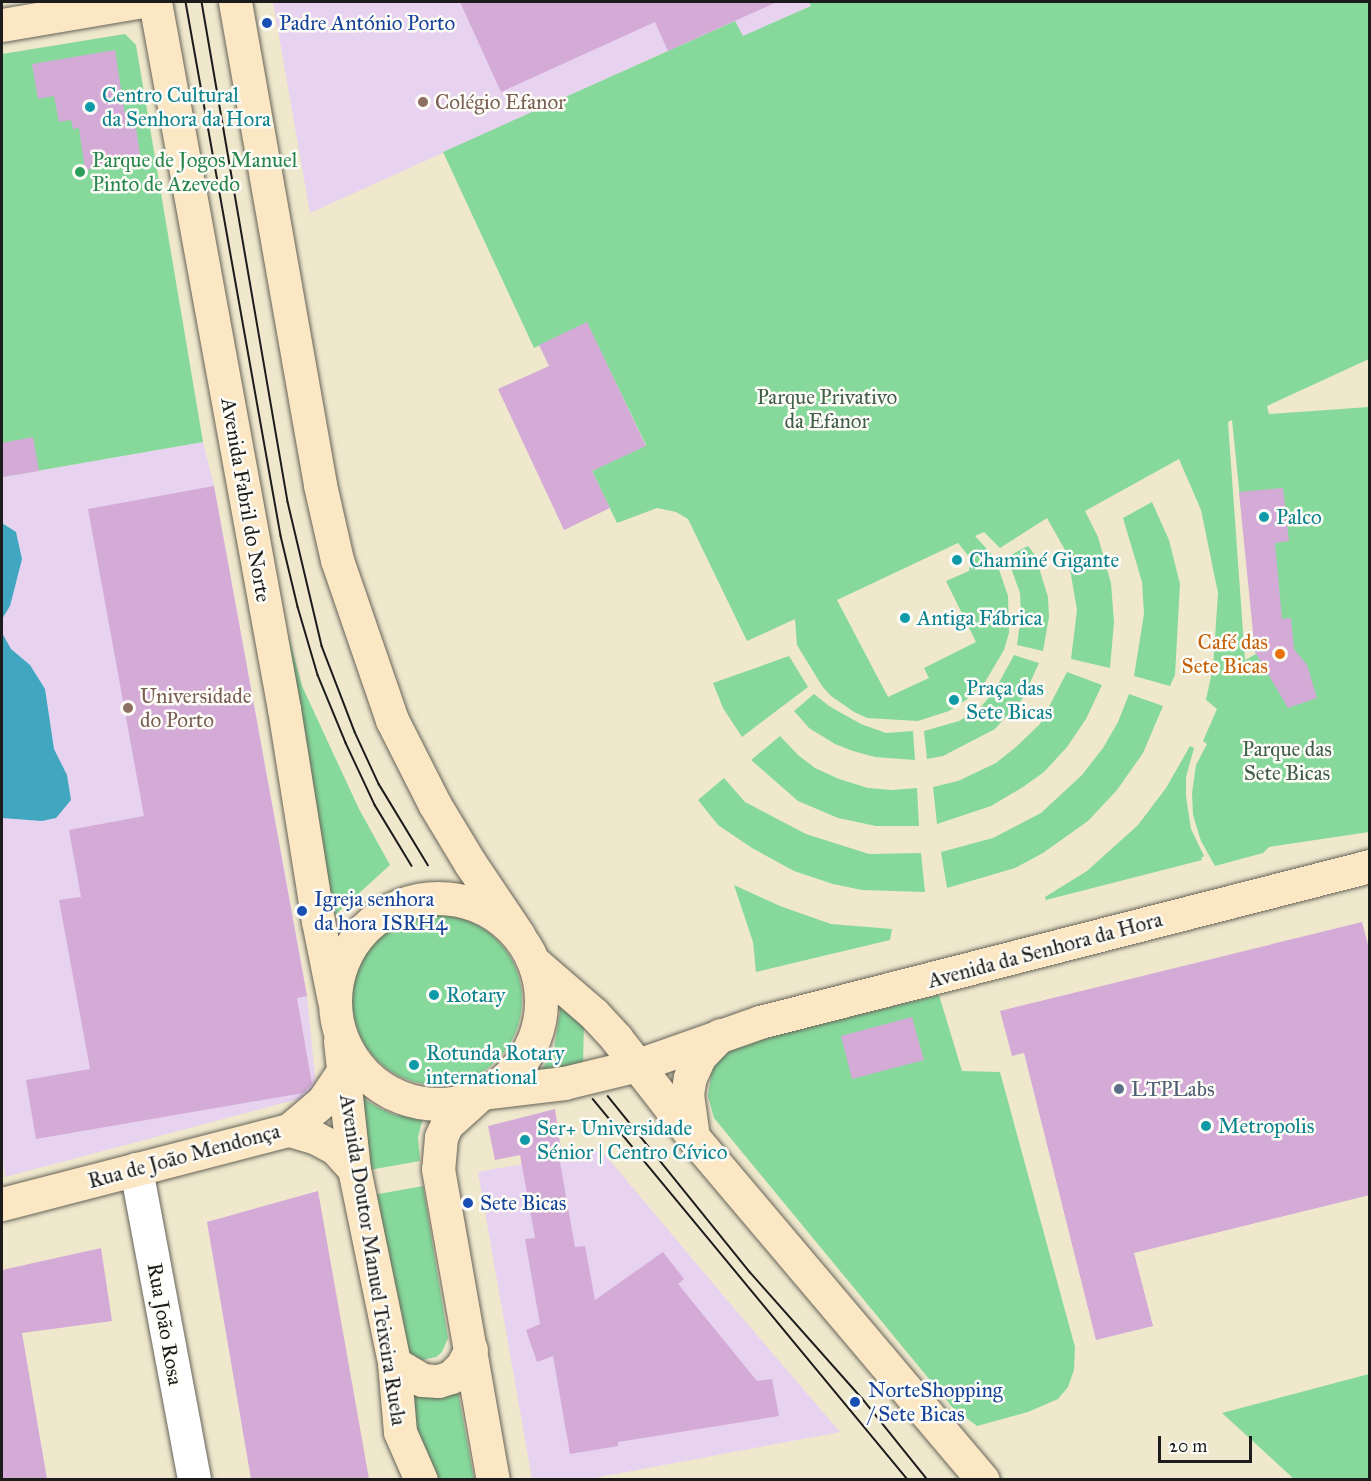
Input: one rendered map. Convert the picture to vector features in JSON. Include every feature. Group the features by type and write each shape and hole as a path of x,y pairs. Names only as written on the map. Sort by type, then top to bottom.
{"main road":[{"path":"2,25 137,2"},
{"name":"Avenida Fabril do Norte","path":"154,2 280,686 333,1000"},
{"path":"235,2 314,449 337,560 360,632 397,730 470,863 527,949 542,993 539,1024 528,1053 508,1077 447,1124 441,1137 438,1155 438,1169 493,1479"},
{"name":"Avenida da Senhora da Hora","path":"482,1095 564,1083 638,1065 721,1034 1370,866"},
{"path":"482,1095 449,1104 414,1102 383,1089 357,1066 340,1036 333,1000 339,969 353,940 375,917 404,902 435,897 467,901 496,914 527,949 616,1038 693,1137 983,1479"},
{"path":"693,1137 687,1094 690,1077 700,1056 721,1034"},
{"name":"Avenida da Senhora da Hora","path":"616,1038 673,1040 721,1034"},
{"name":"Avenida Doutor Manuel Teixeira Ruela","path":"340,1036 354,1169 394,1363 400,1432 421,1479"},
{"name":"Rua de João Mendonça","path":"2,1204 289,1130 323,1101 343,1071"},
{"path":"289,1130 314,1137 335,1148 354,1169"},
{"path":"394,1363 407,1374 422,1380 438,1381 451,1377 462,1366 471,1349"},
{"path":"400,1432 403,1479"}],"street":[{"name":"Rua João Rosa","path":"136,1169 194,1479"}],"shaded area":[{"name":"Colégio Efanor","path":"273,2 809,2 811,6 743,37 734,21 310,213"},
{"name":"Universidade do Porto","path":"203,442 214,486 307,996 316,1086 306,1097 5,1177 2,1155 2,477"},
{"path":"601,1150 840,1432 589,1479 532,1479 478,1172"}],"green space":[{"name":"Parque Privativo da Efanor","path":"809,2 1369,2 1369,359 1267,406 1269,414 1369,407 1369,832 1269,847 1263,853 1215,866 1201,841 1193,815 1192,793 1196,765 1207,744 1203,741 1217,709 1206,700 1213,667 1218,593 1201,510 1179,459 1085,511 1098,537 1111,583 1114,622 1110,668 1071,659 1077,610 1065,550 1047,518 1000,548 984,532 975,536 995,558 1008,596 1009,633 1004,650 985,682 966,700 949,711 918,721 867,718 831,696 822,686 797,645 795,619 747,641 688,519 676,512 657,508 617,523 592,471 646,445 587,323 534,348 443,152 735,21 743,36 811,6","holes":["1232,420 1256,654 1245,660 1228,422","958,543 971,559 969,571 946,581 976,642 924,668 929,678 888,697 837,600"]},
{"name":"Parque de Jogos Manuel Pinto de Azevedo","path":"125,34 136,45 203,442 2,477 2,54"},
{"path":"1152,502 1169,540 1180,584 1175,675 1170,686 1134,676 1144,614 1142,582 1123,518"},
{"path":"1028,546 1035,555 1048,597 1049,617 1043,651 1017,645 1021,616 1020,593 1007,557"},
{"path":"266,553 302,686 359,809 390,865 335,915"},
{"path":"1014,655 1039,663 1023,698 995,729 943,756 927,759 924,731 959,721 980,708 995,690"},
{"path":"789,656 808,687 742,737 723,708 713,683"},
{"path":"1067,672 1102,685 1086,719 1067,747 1044,772 991,806 937,824 933,787 958,781 996,763 1016,747 1040,724"},
{"path":"814,694 829,706 861,724 886,733 913,731 915,760 875,757 853,751 835,744 809,728 794,711"},
{"path":"1129,694 1163,706 1143,753 1117,790 1088,821 1043,853 1015,868 947,888 941,852 993,838 1041,813 1082,775 1103,748 1118,722"},
{"path":"780,736 798,755 815,768 839,779 868,788 892,790 917,788 919,826 876,826 838,818 798,801 751,760"},
{"path":"1190,746 1194,748 1186,777 1186,796 1191,829 1204,856 1202,860 1046,900 1045,897 1087,871 1138,825 1166,788"},
{"path":"724,778 745,802 806,834 869,854 921,853 925,892 862,890 833,884 794,871 752,848 718,825 698,800"},
{"path":"734,885 780,906 831,924 892,929 890,940 756,972 753,942"},
{"path":"437,915 470,922 484,929 497,940 508,953 515,967 522,1000 515,1033 508,1047 497,1060 484,1071 470,1078 437,1085 404,1078 390,1071 377,1060 366,1047 359,1033 352,1000 359,967 366,953 377,940 390,929 404,922"},
{"path":"559,990 584,1016 583,1070 535,1081 554,1049 560,1011"},
{"path":"939,995 962,1071 1000,1072 1075,1347 1074,1370 1068,1387 1058,1399 1028,1412 977,1426 953,1408 714,1118 708,1096 712,1069 720,1056 732,1046"},
{"path":"353,1087 367,1101 381,1109 395,1115 423,1118 418,1137 420,1161 369,1170"},
{"path":"423,1186 448,1338 442,1352 436,1357 422,1360 407,1353 373,1195"},
{"path":"1369,1374 1369,1479 1294,1479 1222,1413"},
{"path":"456,1381 474,1479 432,1479 414,1427 407,1387"}],"water":[{"path":"2,523 16,532 22,559 10,606 2,619"},
{"path":"2,633 11,649 30,665 45,689 54,749 67,775 71,800 56,818 42,821 2,818"}],"building":[{"path":"460,2 777,2 668,51 655,22 501,92"},
{"name":"Centro Cultural da Senhora da Hora","path":"115,50 125,115 134,114 141,161 85,170 79,128 73,129 71,120 59,122 54,96 38,99 32,64"},
{"path":"587,322 646,446 592,471 610,508 564,530 498,389 549,366 539,345"},
{"path":"33,437 39,471 2,477 2,443"},
{"name":"Universidade do Porto","path":"214,486 307,996 297,998 312,1084 303,1093 36,1139 26,1080 90,1069 59,900 81,897 69,830 144,816 88,509"},
{"path":"1283,488 1289,541 1275,543 1282,619 1291,618 1294,649 1307,665 1317,698 1288,708 1255,652 1239,492"},
{"name":"Metropolis","path":"1362,922 1370,952 1370,1195 1134,1253 1153,1326 1096,1340 1024,1053 1012,1056 1000,1011"},
{"path":"912,1017 924,1060 852,1079 841,1036"},
{"path":"555,1109 562,1156 559,1157 575,1247 585,1246 595,1300 663,1252 684,1279 678,1284 757,1381 772,1379 779,1416 618,1442 618,1446 570,1454 553,1356 537,1362 526,1330 540,1324 525,1239 535,1238 520,1155 495,1160 488,1126"},
{"path":"318,1191 369,1479 251,1479 207,1222"},
{"path":"101,1248 112,1321 22,1333 47,1479 2,1479 2,1270"}],"tram line":[{"path":"186,2 281,536 298,607 318,675 346,743 375,805 412,866"},
{"path":"202,2 288,502 322,646 355,732 379,784 428,865"},
{"path":"608,1096 750,1272 862,1398 928,1480"},
{"path":"593,1099 908,1480"}],"place":[{"name":"Padre António Porto","path":"267,23"},
{"name":"Colégio Efanor","path":"423,102"},
{"name":"Centro Cultural da Senhora da Hora","path":"90,107"},
{"name":"Parque de Jogos Manuel Pinto de Azevedo","path":"80,172"},
{"name":"Palco","path":"1264,517"},
{"name":"Chaminé Gigante","path":"957,560"},
{"name":"Antiga Fábrica","path":"905,618"},
{"name":"Café das Sete Bicas","path":"1280,654"},
{"name":"Praça das Sete Bicas","path":"954,700"},
{"name":"Universidade do Porto","path":"128,708"},
{"name":"Igreja senhora da hora ISRH4","path":"302,911"},
{"name":"Rotary","path":"434,995"},
{"name":"Rotunda Rotary international","path":"414,1065"},
{"name":"LTPLabs","path":"1119,1089"},
{"name":"Metropolis","path":"1206,1126"},
{"name":"Ser+ Universidade Sénior | Centro Cívico","path":"525,1140"},
{"name":"Sete Bicas","path":"468,1203"},
{"name":"NorteShopping / Sete Bicas","path":"855,1402"}],"park label":[{"name":"Parque das Sete Bicas","path":"1287,761"}]}
